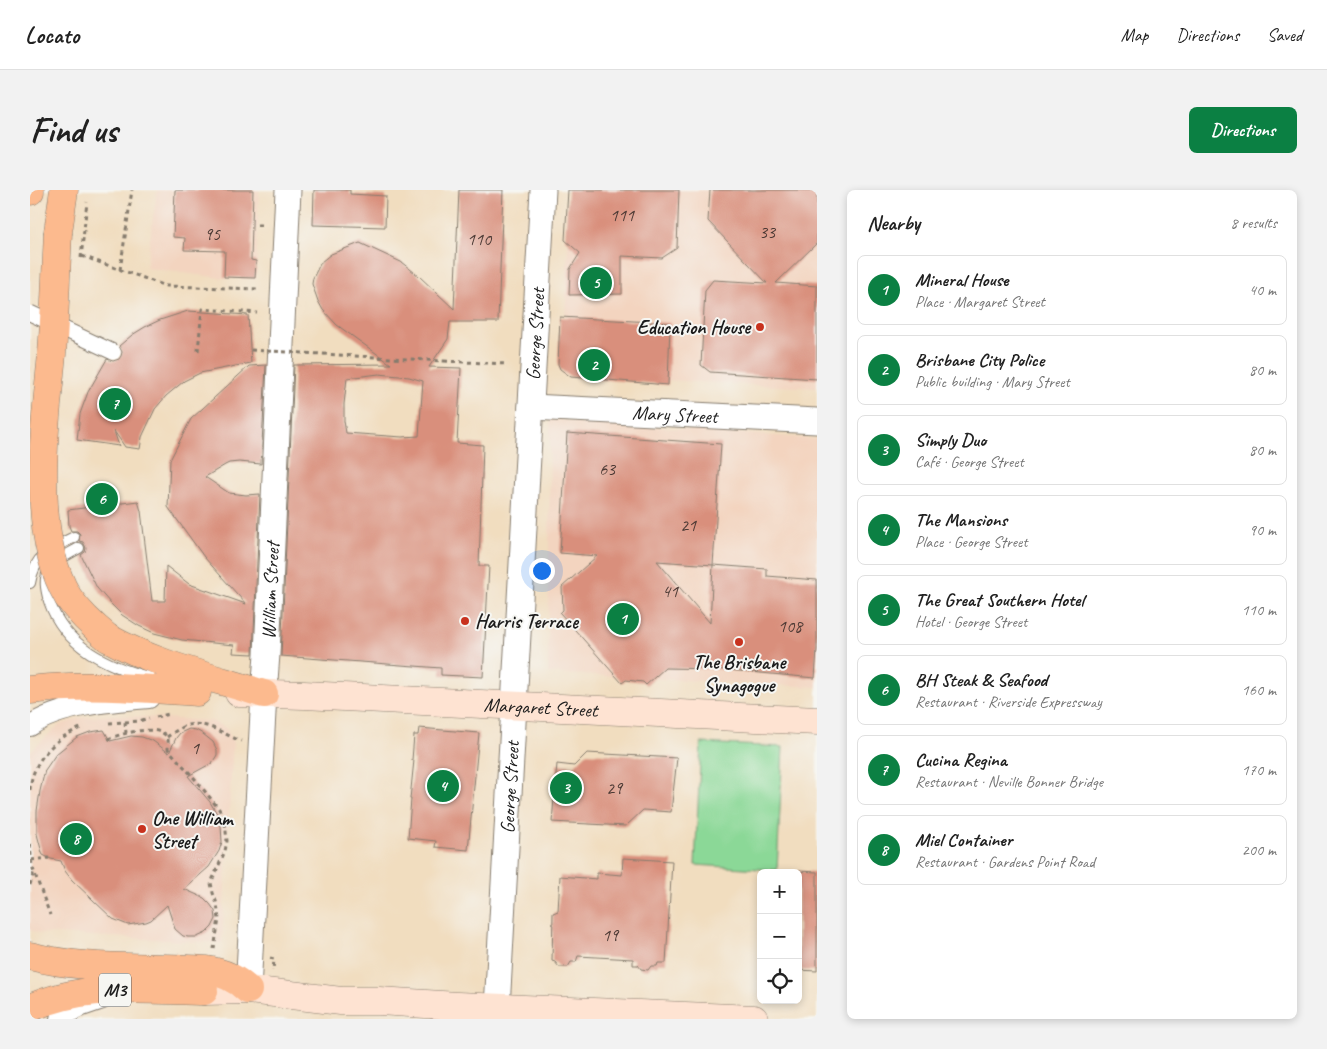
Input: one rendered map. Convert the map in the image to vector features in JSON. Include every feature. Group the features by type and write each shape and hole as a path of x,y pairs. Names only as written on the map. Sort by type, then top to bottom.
{"highway":[{"path":"30,399 40,328 64,190"},
{"path":"58,232 42,501 45,536 52,563 67,596 85,618 108,638 165,663 264,694"},
{"path":"30,690 63,687 130,687 201,691"},
{"name":"M3","path":"30,956 64,963 88,965 206,970 225,974 248,990"},
{"name":"M3","path":"30,1008 46,1001 97,990 204,991"}],"main road":[{"name":"Margaret Street","path":"201,691 817,721"},
{"name":"M3","path":"204,991 248,990"},
{"path":"248,990 341,1001 379,1001 496,1015 754,1019"}],"street":[{"name":"William Street","path":"248,990 264,694 268,654 288,190"},
{"name":"George Street","path":"496,1015 515,706 521,486 531,407 544,190"},
{"path":"30,313 113,352"},
{"name":"Mary Street","path":"531,407 817,421"},
{"path":"30,726 50,715 76,708 201,691"},
{"path":"60,1019 76,1008 102,999 141,994 204,991"}],"lane":[{"path":"30,583 32,573 38,561 52,548 74,538"},
{"path":"78,548 53,564 47,573 46,581 47,592 55,613 60,623 75,642 92,655 112,665 201,691"}],"path":[{"path":"120,270 132,190"},
{"path":"256,225 263,226"},
{"path":"82,256 166,286 258,289"},
{"path":"198,351 202,309 257,313"},
{"path":"251,350 507,364"},
{"path":"105,723 139,721 170,714"},
{"path":"125,722 126,733"},
{"path":"30,790 30,785 40,759 49,748 73,730 90,724"},
{"path":"167,737 188,725 201,725 218,730 241,741"},
{"path":"108,739 126,733 146,730 161,731 168,739 168,749 195,779 218,809 225,822 227,841 225,851 211,883 219,919 214,950"},
{"path":"30,844 31,860 50,915"},
{"path":"31,860 49,858"},
{"path":"30,884 34,870"}],"shaded area":[{"path":"157,190 259,190 256,279 221,278 146,268"},
{"path":"570,190 817,190 817,388 563,375"},
{"path":"550,419 817,439 817,687 548,673"},
{"path":"113,715 212,721 226,728 233,741 222,943 39,933 30,930 30,752 59,725 80,718"}],"green space":[{"path":"701,743 783,747 777,869 695,865"}],"pier":[{"path":"30,190 52,190 30,242"}],"building":[{"path":"175,190 253,190 251,260 256,261 255,278 224,277 225,251 184,250 185,238 173,237"},
{"path":"314,190 350,190 350,194 386,196 385,227 313,225"},
{"path":"459,190 503,190 498,322 450,322 448,339 429,367 461,368 457,443 483,445 479,566 489,566 483,677 441,675 441,668 281,656 294,365 391,364 337,325 323,310 312,284 313,278 321,262 331,254 360,243 401,262 454,309","holes":["379,374 409,377 423,381 419,436 402,437 346,433 344,404 347,378"]},
{"path":"568,190 679,190 677,248 662,258 622,256 622,294 569,295 570,269 580,253 565,240"},
{"path":"710,190 817,190 817,243 776,283 817,286 817,379 710,372 701,365 705,290 713,280 767,283 708,221"},
{"path":"188,311 248,315 251,363 200,373 184,381 166,396 155,409 142,437 140,449 125,447 114,431 119,446 77,440 80,414 88,392 107,359 113,361 119,359 122,352 119,346 145,327"},
{"path":"560,317 670,323 668,385 571,377 560,369 558,364"},
{"path":"266,365 261,464 229,463 205,477 229,493 260,494 253,654 233,653 234,645 182,640 154,633 122,615 97,588 81,555 85,552 86,548 83,542 79,541 80,534 77,531 71,531 69,526 68,510 138,501 141,511 152,601 165,601 166,566 189,584 246,604 204,557 168,507 170,460 191,419 249,366"},
{"path":"567,433 721,444 713,565 767,569 767,576 817,580 815,678 717,669 665,668 646,685 643,682 626,680 622,683 560,613 563,610 562,587 597,556 560,553","holes":["657,561 713,565 710,623"]},
{"path":"419,728 479,733 468,850 435,847 436,841 408,838 414,735 418,735"},
{"name":"One William Street","path":"189,729 203,734 213,742 217,750 217,755 212,763 188,776 210,802 217,814 221,826 222,842 209,867 184,889 204,898 215,911 216,919 212,927 206,933 197,937 183,936 175,929 167,905 151,920 146,922 128,925 113,919 72,880 65,871 61,861 43,855 37,834 37,811 45,770 56,754 77,737 90,732 104,730 110,741 131,736 142,737 153,741 169,753 180,733"},
{"path":"587,753 677,758 671,812 643,810 626,826 552,822 557,764 574,766"},
{"path":"623,858 672,861 666,963 658,963 657,966 651,966 648,970 641,969 638,965 633,965 633,959 578,956 576,962 571,962 568,967 559,967 552,961 553,913 558,911 560,876 597,879 597,873 622,875"},
{"path":"802,871 817,872 817,971 802,970"}],"place":[{"name":"The Great Southern Hotel","path":"596,283"},
{"name":"Education House","path":"760,327"},
{"name":"Brisbane City Police","path":"594,365"},
{"name":"Cucina Regina","path":"115,404"},
{"name":"BH Steak & Seafood","path":"102,499"},
{"name":"Mineral House","path":"623,619"},
{"name":"Harris Terrace","path":"465,621"},
{"name":"The Brisbane Synagogue","path":"739,642"},
{"name":"The Mansions","path":"443,786"},
{"name":"Simply Duo","path":"566,788"},
{"name":"One William Street","path":"142,829"},
{"name":"Miel Container","path":"76,839"}]}
